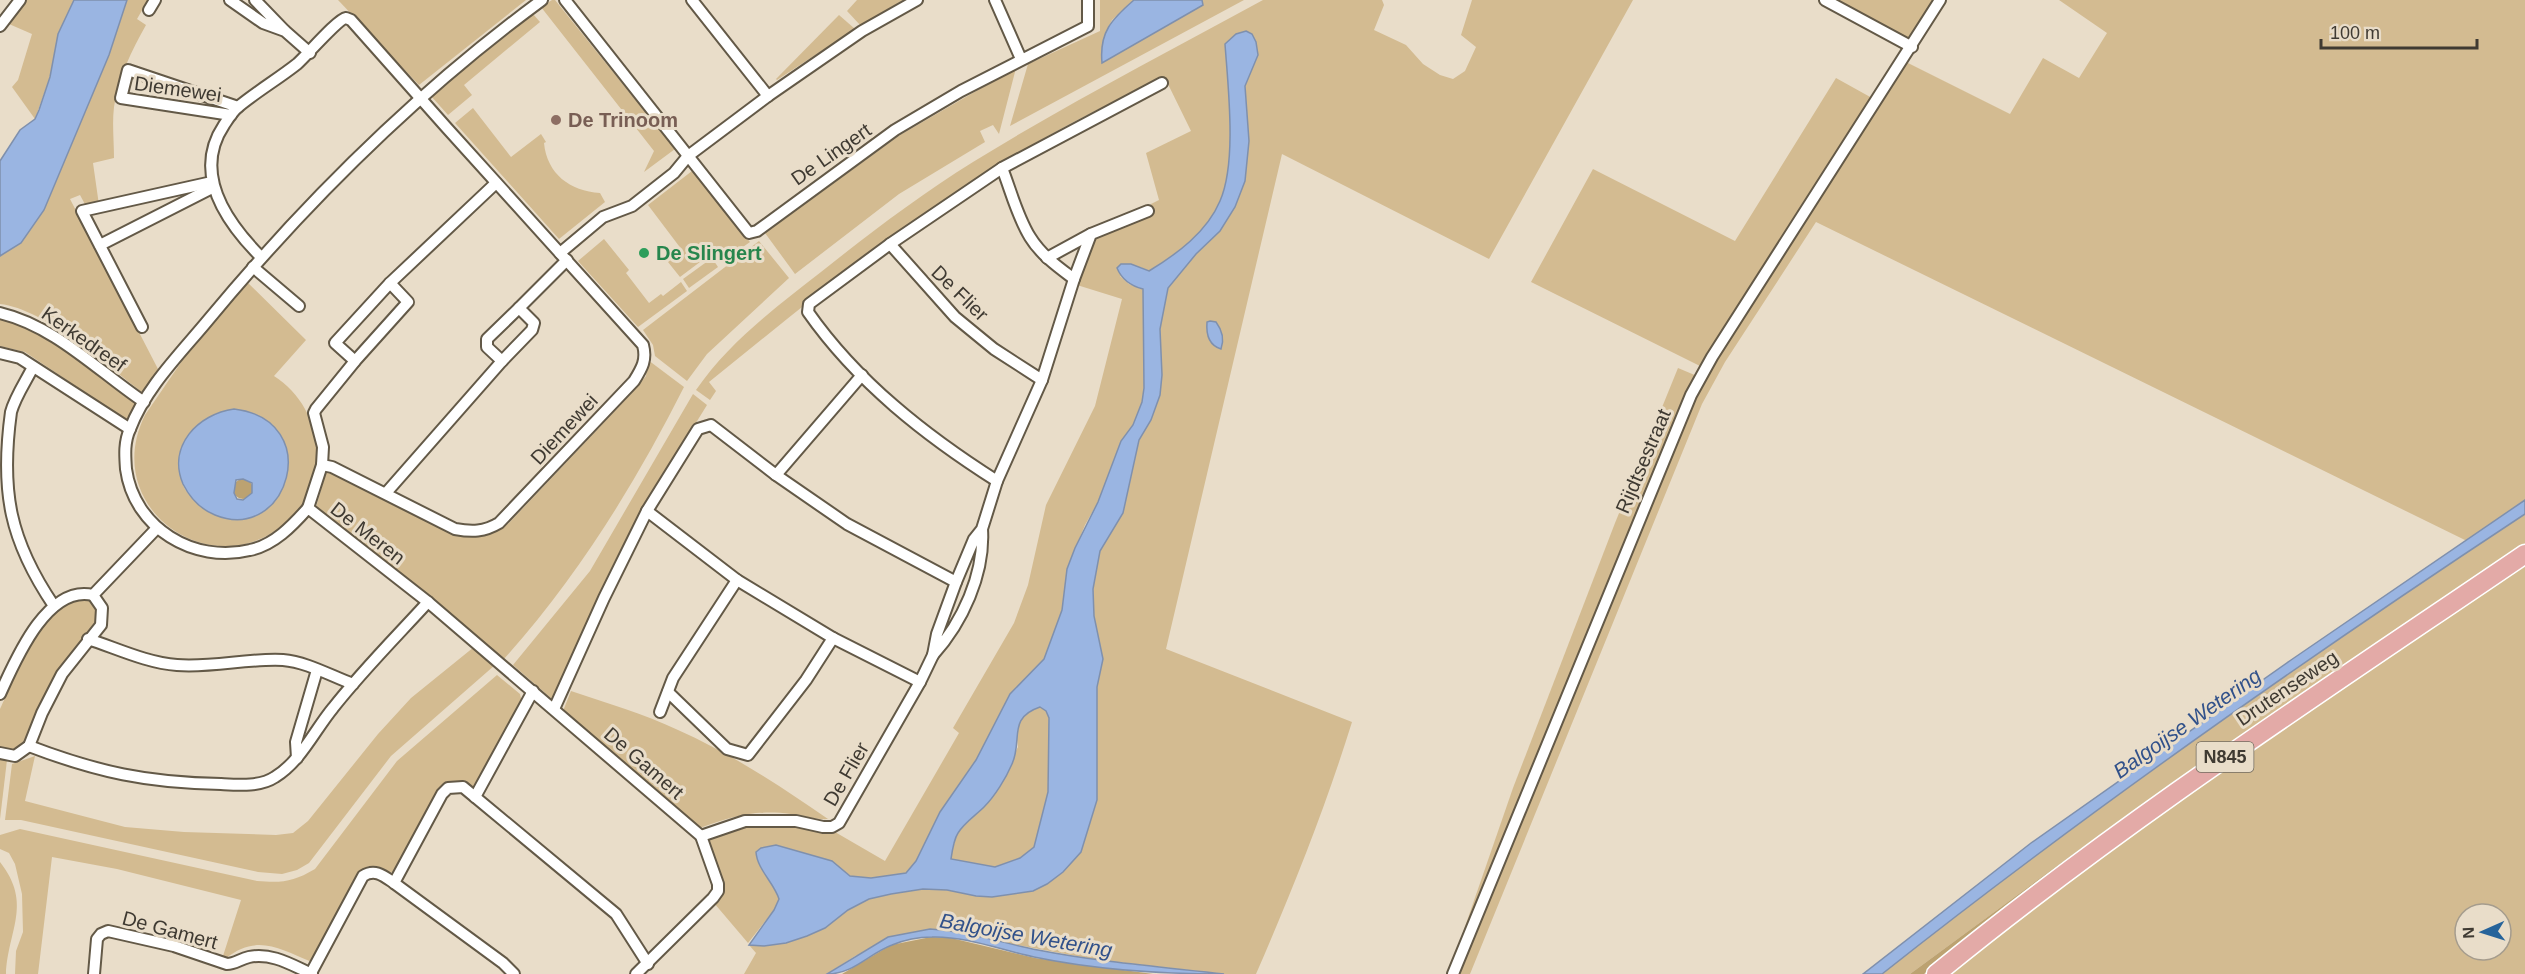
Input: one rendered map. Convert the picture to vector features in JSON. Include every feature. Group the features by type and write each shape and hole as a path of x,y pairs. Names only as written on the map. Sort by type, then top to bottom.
{"main road":[{"name":"Drutenseweg","path":"1936,974 2153,807 2525,554"}],"street":[{"path":"0,26 20,0"},
{"path":"149,10 155,0"},
{"path":"230,0 263,23 285,31"},
{"path":"255,0 310,53"},
{"path":"0,353 20,358 130,429 144,402 166,372 261,257 327,187 421,97 542,0"},
{"name":"De Lingert","path":"565,0 749,233 757,231 895,130 1021,59 1088,26 1088,0"},
{"path":"692,0 768,96"},
{"path":"502,361 487,347 488,339 603,217 632,206 674,173 688,156 768,96 862,32 917,0"},
{"path":"995,0 1021,59"},
{"path":"1825,0 1912,47"},
{"name":"Rijdtsestraat","path":"1453,974 1691,395 1734,323 1940,0"},
{"name":"Diemewei","path":"261,257 246,241 213,185 209,167 216,137 234,111 310,53 336,23 346,18 351,20 421,97 643,345 644,365 634,381 499,523 487,530 469,532 455,529 332,467 322,465"},
{"name":"Diemewei","path":"128,70 234,111 121,98 128,70"},
{"path":"997,481 945,448 900,412 820,330 808,312 809,304 890,244 1002,168 1162,83"},
{"path":"1002,168 1020,217 1031,239 1047,258 1074,279"},
{"path":"355,361 334,343 390,284 496,183"},
{"path":"141,327 82,211 213,185"},
{"path":"100,245 213,185"},
{"path":"1047,258 1091,234 1148,211"},
{"name":"De Flier","path":"933,656 937,634 956,582 974,539 982,529 997,481 1042,381 1074,279 1091,234"},
{"name":"De Flier","path":"890,244 955,317 994,349 1042,381"},
{"path":"253,267 298,306"},
{"path":"308,508 322,465 323,447 314,413 355,361 408,302 390,284"},
{"path":"386,493 532,330 534,323 519,308"},
{"name":"Kerkedreef","path":"0,313 18,317 49,333 144,402"},
{"path":"33,367 11,411 0,465 1,487 9,527 25,563 54,606"},
{"path":"776,475 862,375"},
{"path":"554,709 604,598 647,511 698,429 711,425 776,475 847,524 956,582"},
{"name":"De Meren","path":"130,429 125,457 127,477 143,511 157,528 193,549 212,553 252,550 270,542 289,529 308,508 428,602 533,692"},
{"path":"647,511 737,580 833,638 920,682"},
{"path":"0,694 28,636 54,606 74,594 93,595 157,528"},
{"name":"De Flier","path":"701,836 745,821 796,821 832,827 839,822 933,656 947,639 971,595 983,541 982,529"},
{"path":"660,712 673,678 737,580"},
{"path":"0,753 15,756 29,746 42,712 62,674 100,625 102,608 93,595"},
{"path":"29,746 81,765 126,776 175,783 256,784 272,779 289,768 353,684 428,602"},
{"path":"668,692 728,749 748,755 806,680 833,638"},
{"path":"88,639 159,662 176,665 211,666 283,660 353,684"},
{"path":"297,758 296,742 317,670"},
{"path":"476,797 533,692"},
{"name":"De Gamert","path":"533,692 701,836 718,884 718,891 636,974"},
{"path":"394,883 442,794 448,788 463,787 616,914 648,964"},
{"name":"De Gamert","path":"93,974 97,939 108,931 174,946 227,964 233,969 249,957 268,956 311,974 363,876 377,872 503,963 514,974"}],"shaded area":[{"path":"26,0 74,0 58,34 50,77 35,119 12,87 18,80 32,34 9,24"},
{"path":"127,0 148,0 137,19 146,25 126,64 116,96 113,119 114,158 93,163 99,205 87,208 80,195 70,199 158,369 142,392 55,327 18,308 0,304 0,256 21,243 44,210 109,55"},
{"path":"338,0 526,0 419,85"},
{"path":"555,0 675,149 644,172 654,151 541,7"},
{"path":"857,0 903,0 861,26 847,11"},
{"path":"1100,0 1134,0 1112,20 1105,35 1202,5 1202,0 1244,0 1010,126 1028,64 1100,31"},
{"path":"1263,0 1382,0 1384,5 1374,30 1406,45 1423,64 1440,75 1453,79 1465,71 1476,47 1461,35 1472,0 1633,0 1489,259 1282,154 1166,649 1352,722 1307,850 1256,974 1224,974 1098,960 930,929 855,956 827,974 744,974 756,953 749,945 764,946 786,943 807,936 825,928 848,910 869,899 923,889 992,897 1033,891 1063,872 1081,852 1097,800 1097,687 1103,659 1094,616 1093,589 1100,550 1123,513 1139,440 1151,420 1162,375 1159,329 1168,288 1196,254 1220,231 1249,141 1245,86 1258,55 1225,44 1230,146 1225,185 1214,212 1190,241 1160,264 1149,271 1140,267 1120,276 1129,284 1143,289 1144,388 1142,402 1133,425 1121,441 1098,502 1085,525 1067,569 1062,610 1044,660 1010,694 976,760 940,812 916,861 906,873 871,878 850,876 832,861 776,845 761,848 756,852 759,864 779,899 774,910 748,943 714,903 721,897 722,890 706,840 742,826 772,825 812,829 835,832 885,861 959,733 953,728 1014,623 1028,585 1046,505 1095,406 1122,299 1077,285 1097,237 1153,214 1151,204 1159,200 1146,153 1191,131 1165,78 1046,137 945,200 849,270 709,382 716,391 710,400 696,390 723,356 770,312 934,188 1044,120"},
{"path":"1825,0 1935,0 1910,41"},
{"path":"2059,0 2525,0 2525,500 2467,541 1816,222 1725,362 1702,404 1470,974 1460,974 1677,442 1707,375 1744,313 1906,62 2010,114 2043,58 2079,78 2107,33"},
{"path":"533,14 540,22 464,85 472,95 448,115 431,96"},
{"path":"839,15 855,29 777,80 776,79"},
{"path":"1016,68 999,134 993,125 980,131 985,142 899,194 795,274 765,233 900,135"},
{"path":"1836,78 1872,98 1702,367 1531,282 1593,169 1735,241"},
{"path":"473,108 511,157 541,134 546,142 544,143 546,154 555,172 579,189 600,193 605,202 559,239 455,123"},
{"path":"692,171 750,242 720,263 712,253 680,277 668,262 682,250 648,205"},
{"path":"604,239 629,270 626,273 649,303 661,294 663,296 681,282 687,291 638,327 578,261"},
{"path":"759,241 789,278 707,354 687,381 655,356 653,345 643,330"},
{"path":"712,258 718,267 689,288 683,279"},
{"path":"246,281 306,340 274,376 292,390 299,399 314,430 317,461 311,488 303,504 291,518 262,538 230,546 200,543 173,529 151,509 138,481 135,450 145,415 197,339","holes":["240,410 255,414 273,425 249,517 229,518 215,512 186,491 181,478 180,460 187,438 202,422 222,412"]},
{"path":"0,316 36,330 137,404 129,422 25,352 0,346"},
{"path":"648,360 684,387 603,529 556,596 504,659 316,507 328,466 463,531 482,534 498,530 509,523 630,395 646,376"},
{"path":"1678,368 1697,376 1460,941 1513,788 1615,523"},
{"path":"693,394 707,405 639,515 615,561 552,699 513,665 590,571"},
{"path":"243,479 250,482 253,489 250,496 243,499 236,496 233,489 236,482"},
{"path":"2525,514 2525,547 2085,851 2081,848 1910,974 1882,974 2039,853 2199,737 2279,680"},
{"path":"2525,565 2525,974 1948,974 2088,865 2272,736"},
{"path":"88,598 97,612 93,628 22,746 14,751 0,748 0,709 30,642 56,612 72,599"},
{"path":"474,647 495,665 391,756 309,863 297,870 282,874 258,872 21,820 5,820 12,764 35,756 25,801 125,827 184,832 276,835 293,833 308,821 378,734 411,698"},
{"path":"497,675 520,694 522,703 474,788 458,783 451,783 443,787 394,873 369,866 362,870 312,962 278,948 258,945 247,947 222,959 241,900 117,869 52,857 38,974 15,974 16,951 23,932 22,894 15,864 9,853 0,849 0,835 20,829 257,881 281,882 294,879 315,869 397,761"},
{"path":"571,691 652,719 698,739 755,771 828,819 778,813 755,813 733,817 700,828 563,711"},
{"path":"1040,707 1046,711 1049,718 1048,792 1034,847 1020,858 995,867 950,859 957,833 987,804 1018,747 1016,733 1020,720 1030,711"},
{"path":"0,759 7,760 0,819"},
{"path":"2081,848 2085,851 1924,974 1910,974"},
{"path":"0,862 10,877 17,904 6,974 0,974"},
{"path":"931,937 951,938 1035,958 1153,974 842,974 891,945"}],"water":[{"path":"74,0 127,0 109,55 44,210 21,243 0,256 0,161 20,130 35,119 50,77 58,34"},
{"path":"1134,0 1202,0 1203,5 1102,63 1105,34 1113,20"},
{"path":"1246,31 1252,34 1258,55 1245,86 1249,141 1245,181 1235,207 1220,231 1196,254 1168,288 1160,329 1162,375 1160,395 1151,420 1139,440 1123,513 1100,551 1093,589 1094,616 1103,659 1097,687 1097,800 1081,852 1063,872 1033,891 992,897 923,889 891,894 869,899 848,910 825,928 807,936 786,943 764,946 749,945 774,910 779,899 759,864 756,852 761,848 776,845 832,861 850,876 871,878 906,873 916,861 940,812 976,760 1010,694 1044,659 1062,610 1067,569 1075,548 1098,502 1121,441 1133,425 1142,402 1144,388 1143,289 1127,282 1117,268 1121,264 1131,264 1149,271 1190,241 1207,223 1220,201 1225,185 1230,146 1225,44 1236,34","holes":["1040,707 1046,711 1049,718 1048,792 1034,847 1020,858 995,867 951,859 958,833 992,798 1010,769 1023,717"]},
{"path":"1207,322 1216,322 1221,331 1223,341 1221,349 1213,345 1209,338"},
{"path":"234,409 263,418 280,434 288,455 286,477 277,498 262,513 241,520 215,515 200,506 183,484 179,470 179,457 189,434 209,417","holes":["243,479 252,483 252,493 243,500 237,499 234,493 236,480"]},
{"path":"2525,500 2525,514 2279,680 2199,737 2039,853 1882,974 1863,974 2031,843 2291,660"},
{"path":"930,929 957,932 1084,958 1224,974 1152,972 1081,965 1034,957 971,941 932,937 897,943 845,971 827,974 888,937"}],"place":[{"name":"De Trinoom","path":"556,120"},
{"name":"De Slingert","path":"644,253"}],"water label":[{"name":"Balgoijse Wetering","path":"2187,723"},
{"name":"Balgoijse Wetering","path":"1026,935"}]}
